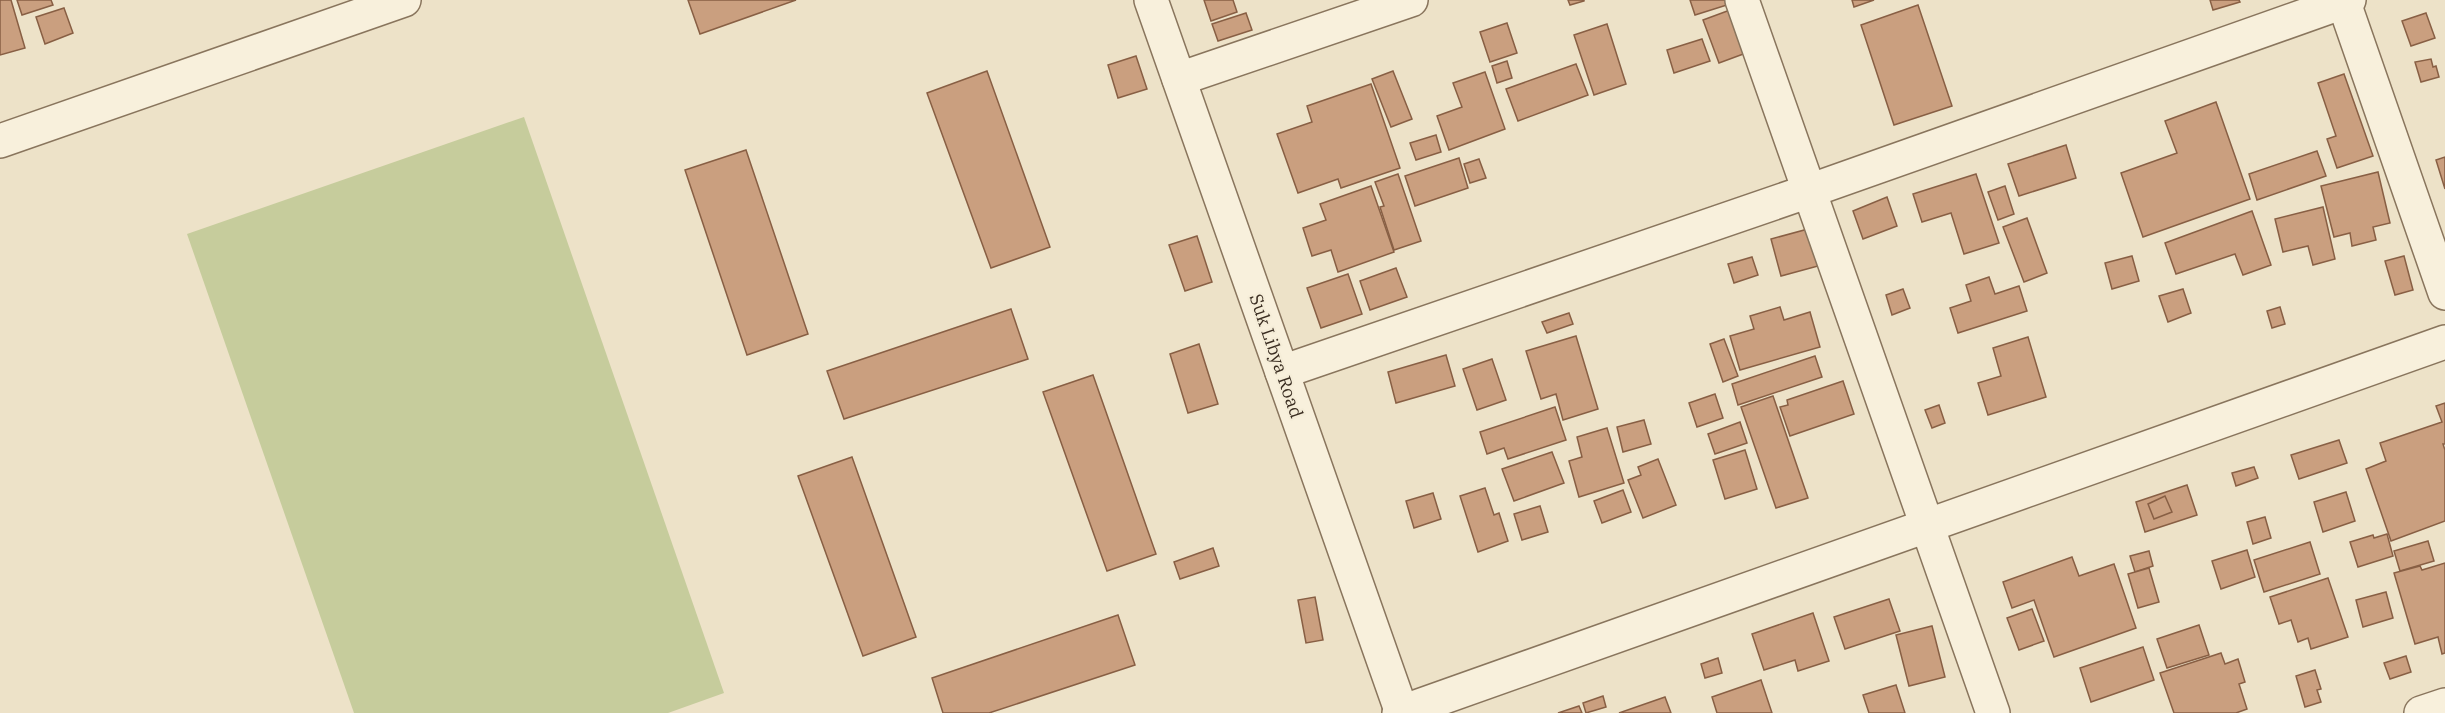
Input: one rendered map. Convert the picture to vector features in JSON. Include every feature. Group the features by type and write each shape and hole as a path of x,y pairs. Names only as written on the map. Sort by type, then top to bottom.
{"street":[{"path":"0,141 404,0"},
{"name":"Suk Libya Road","path":"1151,0 1400,713"},
{"path":"1179,80 1411,0"},
{"path":"1742,0 1993,713"},
{"path":"1282,372 1809,191 2345,1 2445,293"},
{"path":"1400,713 2445,342"},
{"path":"2421,713 2445,705"}],"green space":[{"path":"524,117 724,693 668,713 354,713 187,234"}],"building":[{"path":"0,0 11,0 25,48 0,55"},
{"path":"17,0 51,0 53,5 22,15"},
{"path":"688,0 796,0 700,34"},
{"path":"1204,0 1233,0 1237,12 1211,21"},
{"path":"1568,0 1584,0 1584,1 1570,5"},
{"path":"1690,0 1729,0 1730,4 1695,15"},
{"path":"1852,0 1874,0 1854,7"},
{"path":"2210,0 2239,0 2240,2 2213,10"},
{"path":"1918,5 1952,106 1894,125 1861,25"},
{"path":"64,8 73,33 45,44 36,17"},
{"path":"1730,10 1746,53 1719,63 1703,20"},
{"path":"1246,13 1252,30 1218,41 1212,24"},
{"path":"2426,13 2435,38 2411,46 2402,21"},
{"path":"1507,23 1517,53 1490,62 1480,32"},
{"path":"1607,24 1626,84 1594,95 1574,35"},
{"path":"1702,39 1710,61 1674,73 1667,50"},
{"path":"1136,56 1147,89 1118,98 1108,65"},
{"path":"2431,59 2439,77 2421,82 2415,62"},
{"path":"1507,61 1512,78 1497,83 1492,66"},
{"path":"1576,64 1588,95 1518,121 1506,89"},
{"path":"987,71 1050,247 991,268 927,93"},
{"path":"1393,71 1412,119 1391,127 1372,79"},
{"path":"1485,72 1505,129 1449,150 1437,116 1462,107 1453,83"},
{"path":"2344,74 2373,156 2337,168 2327,139 2336,136 2318,83"},
{"path":"1371,84 1400,168 1341,188 1338,179 1298,193 1277,134 1312,122 1307,106"},
{"path":"2216,102 2250,199 2143,237 2121,173 2177,153 2165,121"},
{"path":"1436,135 1441,152 1416,160 1410,143"},
{"path":"2066,145 2076,178 2019,196 2008,164"},
{"path":"746,150 808,334 747,355 685,170"},
{"path":"2317,151 2326,176 2257,200 2249,174"},
{"path":"2445,157 2445,189 2436,160"},
{"path":"1459,158 1468,188 1415,206 1405,176"},
{"path":"1479,159 1486,178 1470,183 1464,164"},
{"path":"2378,172 2390,223 2373,227 2376,240 2352,246 2350,233 2334,237 2321,186"},
{"path":"1398,174 1421,241 1394,250 1380,207 1384,206 1375,182"},
{"path":"1976,174 1999,243 1964,254 1951,213 1922,222 1913,194"},
{"path":"1371,186 1394,252 1338,272 1331,250 1312,256 1303,228 1326,220 1320,204"},
{"path":"2005,186 2014,214 1998,220 1988,192"},
{"path":"1887,197 1897,226 1863,239 1853,211"},
{"path":"2323,207 2335,259 2313,265 2308,246 2283,252 2275,219"},
{"path":"2252,211 2271,265 2243,275 2235,254 2176,274 2165,243"},
{"path":"2027,218 2047,273 2024,282 2003,227"},
{"path":"1808,229 1818,266 1781,276 1771,239"},
{"path":"1197,236 1212,282 1185,291 1169,245"},
{"path":"2132,256 2139,281 2112,289 2105,263"},
{"path":"2404,256 2413,290 2395,295 2385,261"},
{"path":"1752,257 1758,275 1734,283 1728,264"},
{"path":"1396,268 1407,297 1370,310 1360,281"},
{"path":"1348,274 1362,314 1321,328 1307,288"},
{"path":"1989,277 1995,294 2019,286 2027,311 1958,333 1950,308 1971,301 1966,285"},
{"path":"1903,289 1910,308 1892,315 1886,295"},
{"path":"2183,289 2191,313 2168,322 2159,296"},
{"path":"1780,307 1784,320 1810,312 1820,347 1740,370 1730,336 1754,329 1750,316"},
{"path":"2280,307 2285,324 2272,328 2267,311"},
{"path":"1011,309 1028,359 844,419 827,371"},
{"path":"1569,313 1573,324 1547,333 1542,322"},
{"path":"1576,336 1598,409 1563,420 1556,394 1541,399 1526,351"},
{"path":"2028,337 2046,397 1988,415 1978,383 2001,376 1993,348"},
{"path":"1724,339 1738,376 1723,382 1710,344"},
{"path":"1199,344 1218,404 1188,413 1170,354"},
{"path":"1446,355 1455,386 1396,403 1388,372"},
{"path":"1815,356 1822,377 1738,405 1732,384"},
{"path":"1492,359 1506,400 1477,410 1463,369"},
{"path":"1093,375 1156,554 1107,571 1043,392"},
{"path":"1843,381 1854,414 1790,436 1780,407 1788,405 1787,400"},
{"path":"1715,394 1723,418 1697,427 1689,403"},
{"path":"1773,396 1808,498 1776,508 1741,407"},
{"path":"2445,403 2445,444 2443,444 2445,450 2445,521 2391,541 2366,469 2386,461 2380,443 2442,422 2436,406"},
{"path":"1939,405 1945,423 1932,428 1925,410"},
{"path":"1555,407 1566,440 1508,459 1504,448 1487,454 1480,432"},
{"path":"1644,420 1651,444 1623,452 1617,427"},
{"path":"1740,422 1747,443 1715,454 1708,434"},
{"path":"1607,428 1624,483 1579,497 1569,461 1582,457 1577,437"},
{"path":"2339,440 2347,463 2299,479 2291,455"},
{"path":"1745,450 1757,489 1725,499 1713,460"},
{"path":"1552,452 1564,483 1514,501 1502,469"},
{"path":"852,457 916,637 863,656 798,476"},
{"path":"1658,459 1676,505 1643,518 1628,480 1641,475 1638,467"},
{"path":"2254,467 2258,478 2236,486 2232,473"},
{"path":"2187,485 2197,515 2145,532 2136,502"},
{"path":"1485,488 1494,515 1499,513 1508,541 1478,552 1460,496"},
{"path":"1623,490 1631,512 1602,523 1594,501"},
{"path":"2346,492 2355,521 2323,532 2314,502"},
{"path":"1433,493 1441,519 1414,528 1406,501"},
{"path":"2165,496 2172,512 2154,519 2148,504"},
{"path":"1540,506 1548,532 1522,540 1514,514"},
{"path":"2265,517 2271,538 2253,544 2247,522"},
{"path":"2387,534 2393,556 2358,567 2350,542 2373,535 2374,538"},
{"path":"2428,541 2434,561 2400,571 2394,551"},
{"path":"2310,542 2320,574 2264,592 2254,560"},
{"path":"1213,548 1219,566 1180,579 1174,562"},
{"path":"2247,550 2255,577 2221,589 2212,561"},
{"path":"2149,551 2153,566 2135,572 2130,556"},
{"path":"2072,557 2079,576 2114,564 2136,628 2054,657 2034,600 2012,608 2003,582"},
{"path":"2445,563 2445,653 2442,654 2438,637 2415,644 2394,573 2420,566 2422,570"},
{"path":"2149,568 2159,602 2138,608 2128,574"},
{"path":"2328,578 2348,637 2311,649 2308,638 2298,642 2291,620 2279,624 2270,597"},
{"path":"2386,592 2393,618 2363,627 2356,600"},
{"path":"1315,597 1323,640 1306,643 1298,600"},
{"path":"1889,599 1900,631 1845,649 1834,617"},
{"path":"2032,609 2044,641 2019,650 2007,618"},
{"path":"1813,613 1829,661 1798,671 1795,660 1764,670 1752,634"},
{"path":"1118,615 1135,665 989,713 943,713 932,678"},
{"path":"2199,625 2209,655 2167,668 2157,639"},
{"path":"1932,626 1945,677 1909,686 1896,635"},
{"path":"2143,647 2154,680 2091,702 2080,668"},
{"path":"2221,653 2225,664 2238,659 2245,682 2239,684 2247,709 2236,713 2174,713 2160,673"},
{"path":"2406,656 2411,672 2390,679 2384,663"},
{"path":"1718,658 1722,673 1705,678 1701,664"},
{"path":"2315,670 2321,689 2317,690 2321,702 2305,707 2296,676"},
{"path":"1761,680 1772,713 1717,713 1712,697"},
{"path":"1896,685 1905,713 1869,713 1863,695"},
{"path":"1603,696 1606,707 1586,713 1583,703"},
{"path":"1665,697 1671,713 1619,713"},
{"path":"1579,706 1582,713 1558,713"}]}
